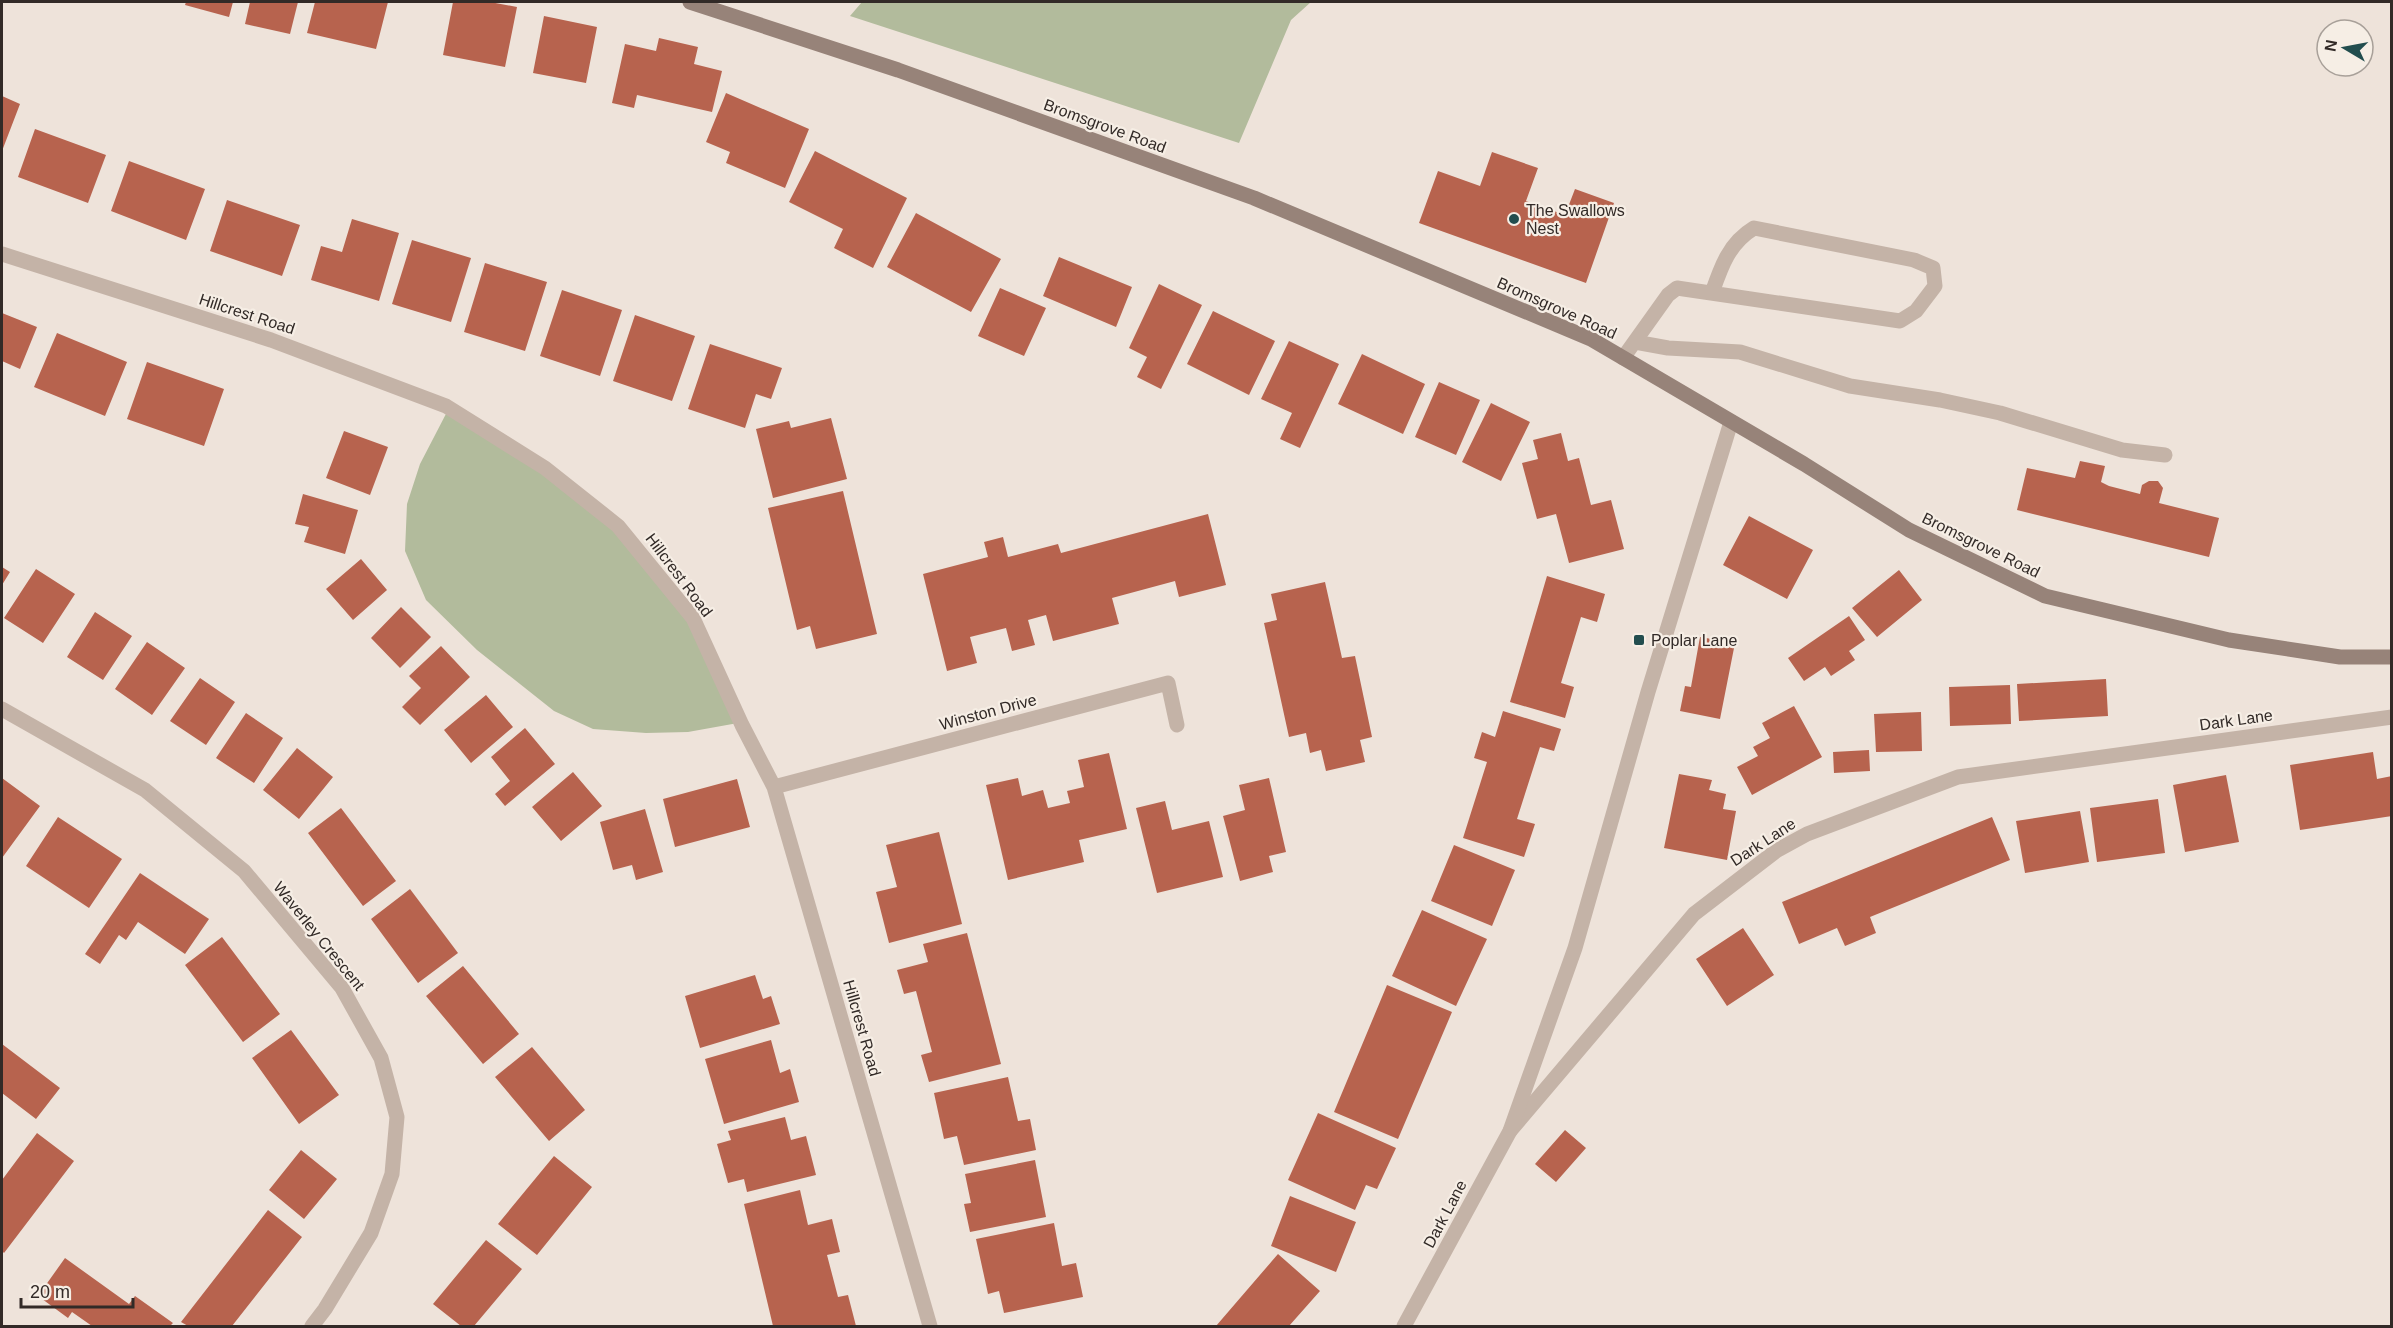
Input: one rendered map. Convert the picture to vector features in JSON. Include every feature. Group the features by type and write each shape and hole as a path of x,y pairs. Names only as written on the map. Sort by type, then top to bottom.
{"main road":[{"name":"Bromsgrove Road","path":"690,2 898,70 1254,198 1591,339 1909,530 2045,596 2229,640 2340,657 2391,657"}],"street":[{"path":"1623,358 1668,295 1677,288 1900,321 1916,311 1935,286 1933,268 1914,260 1754,228 1742,235 1725,258 1712,293"},
{"name":"Hillcrest Road","path":"2,254 271,340 446,406 545,468 618,526 693,618 742,725 774,787 930,1326"},
{"path":"1635,342 1668,348 1740,352 1850,386 1990,411 2122,450 2165,455"},
{"path":"1510,1131 1575,948 1648,692 1731,422"},
{"name":"Winston Drive","path":"774,787 1168,683 1177,726"},
{"name":"Waverley Crescent","path":"2,709 145,790 244,871 342,988 381,1058 397,1117 392,1174 371,1233 325,1309 312,1326"},
{"name":"Dark Lane","path":"1404,1326 1510,1131 1694,914 1776,851 1806,834 1958,777 2391,717"}],"green space":[{"path":"862,2 1311,2 1291,20 1239,143 850,16"},
{"path":"448,410 543,470 615,529 690,620 738,723 688,732 646,733 593,729 554,711 477,650 426,600 405,551 407,504 420,464"}],"building":[{"path":"186,2 233,2 229,17 185,5"},
{"path":"250,2 298,2 290,34 245,24"},
{"path":"315,2 388,2 376,49 307,33"},
{"path":"453,2 490,2 517,7 505,67 443,55"},
{"path":"544,16 597,27 586,83 533,73"},
{"path":"659,38 698,47 694,64 722,71 712,112 637,95 634,108 612,103 625,44 656,51"},
{"path":"726,93 809,129 785,188 726,163 730,152 706,142"},
{"path":"2,96 20,104 2,151"},
{"path":"35,129 106,155 88,203 18,177"},
{"path":"815,151 907,198 873,268 834,248 843,229 789,202"},
{"name":"The Swallows Nest","path":"1492,152 1538,168 1526,201 1565,215 1575,189 1614,203 1586,283 1419,223 1438,171 1480,186"},
{"path":"129,161 205,189 186,240 111,211"},
{"path":"227,200 300,225 282,276 210,251"},
{"path":"916,213 1001,259 971,312 887,267"},
{"path":"352,219 399,233 379,301 311,280 321,246 342,252"},
{"path":"412,240 471,258 451,322 392,304"},
{"path":"1059,257 1132,287 1116,327 1043,296"},
{"path":"485,263 547,282 525,351 464,332"},
{"path":"1159,284 1202,305 1161,389 1137,377 1147,357 1129,348"},
{"path":"1000,288 1046,308 1024,356 978,336"},
{"path":"562,290 622,310 600,376 540,356"},
{"path":"1213,311 1275,341 1249,395 1187,364"},
{"path":"2,313 37,327 20,369 2,361"},
{"path":"635,315 695,336 672,401 613,381"},
{"path":"57,333 127,362 105,416 34,387"},
{"path":"1289,341 1339,364 1300,448 1280,439 1292,413 1261,399"},
{"path":"710,344 782,368 771,399 756,394 745,428 688,409"},
{"path":"1362,354 1425,384 1403,434 1338,404"},
{"path":"147,362 224,389 204,446 127,419"},
{"path":"1439,382 1480,400 1456,455 1415,437"},
{"path":"1491,403 1530,422 1501,481 1462,462"},
{"path":"831,418 847,479 773,498 756,429 789,421 791,428"},
{"path":"344,431 388,447 370,495 326,478"},
{"path":"1561,433 1568,461 1579,458 1591,505 1611,500 1624,549 1569,563 1556,514 1537,519 1522,463 1538,459 1533,440"},
{"path":"2080,461 2105,466 2101,482 2109,486 2140,494 2142,485 2149,481 2158,481 2163,488 2159,503 2219,518 2209,557 2017,510 2027,468 2075,478"},
{"path":"843,491 877,634 816,649 810,626 797,630 768,508"},
{"path":"303,494 358,510 345,554 304,542 309,527 295,524"},
{"path":"1208,514 1226,585 1179,597 1175,581 1112,598 1119,624 1053,641 1046,615 1028,620 1035,645 1012,651 1006,628 970,637 977,663 947,671 923,574 988,557 984,542 1003,537 1008,557 1058,544 1061,553"},
{"path":"1749,516 1813,550 1787,599 1723,565"},
{"path":"361,559 387,590 353,620 326,589"},
{"path":"2,567 10,572 2,585"},
{"path":"36,569 75,594 43,643 4,618"},
{"path":"1899,570 1922,600 1877,637 1852,608"},
{"path":"1547,576 1605,594 1597,622 1581,617 1561,683 1574,687 1565,718 1510,702"},
{"path":"1325,582 1342,658 1355,656 1372,737 1360,740 1365,762 1326,771 1321,750 1310,753 1306,733 1289,737 1264,623 1277,620 1271,594"},
{"path":"401,607 431,637 400,668 371,638"},
{"path":"95,612 132,636 103,680 67,657"},
{"path":"1849,616 1865,640 1849,651 1855,660 1831,676 1825,667 1804,681 1788,658"},
{"path":"1700,637 1735,643 1720,719 1680,711 1685,686 1691,687"},
{"path":"147,642 185,668 152,715 115,689"},
{"path":"441,646 470,677 420,725 402,707 421,688 409,676"},
{"path":"200,678 235,702 206,745 170,721"},
{"path":"2106,679 2108,716 2019,721 2017,684"},
{"path":"2010,685 2011,724 1950,726 1949,687"},
{"path":"486,695 513,727 471,763 444,730"},
{"path":"1794,706 1822,757 1752,795 1737,767 1758,756 1753,747 1770,738 1762,723"},
{"path":"1503,711 1561,729 1554,751 1540,747 1517,819 1535,824 1524,857 1463,838 1487,762 1474,758 1482,732 1495,737"},
{"path":"1921,712 1922,751 1876,752 1874,714"},
{"path":"246,713 283,738 254,783 216,758"},
{"path":"525,728 555,764 505,806 495,794 510,781 491,757"},
{"path":"297,748 333,777 299,819 263,790"},
{"path":"1869,750 1870,771 1834,773 1833,752"},
{"path":"2373,752 2377,779 2392,776 2392,816 2300,830 2290,765"},
{"path":"1109,753 1127,829 1079,840 1084,862 1008,880 986,785 1018,778 1022,796 1043,790 1048,808 1070,803 1067,791 1084,787 1078,760"},
{"path":"573,772 602,806 561,841 532,807"},
{"path":"1679,774 1712,780 1709,790 1726,794 1723,809 1736,811 1727,860 1664,848"},
{"path":"2226,775 2239,842 2185,852 2173,785"},
{"path":"2,778 40,806 2,858"},
{"path":"1269,778 1286,852 1269,856 1273,872 1240,881 1223,816 1245,810 1239,785"},
{"path":"737,779 750,827 675,847 663,799"},
{"path":"2158,799 2165,853 2097,862 2090,808"},
{"path":"1165,801 1172,830 1209,821 1223,877 1157,893 1136,808"},
{"path":"341,808 396,881 363,906 308,833"},
{"path":"645,809 663,872 636,880 632,865 613,870 600,822"},
{"path":"2080,811 2089,862 2025,873 2016,821"},
{"path":"58,817 122,859 89,908 26,866"},
{"path":"1992,817 2010,860 1870,917 1876,933 1845,946 1837,928 1799,944 1782,902"},
{"path":"939,832 962,924 889,943 876,892 897,887 886,845"},
{"path":"1454,845 1515,870 1492,926 1431,901"},
{"path":"140,873 209,919 185,954 138,922 126,940 119,935 100,964 85,954"},
{"path":"410,889 458,953 418,983 371,919"},
{"path":"1422,910 1487,939 1456,1006 1392,976"},
{"path":"1743,928 1774,975 1727,1006 1696,959"},
{"path":"967,933 1001,1064 929,1082 921,1055 932,1052 916,991 904,994 897,970 928,962 923,944"},
{"path":"222,937 280,1014 243,1042 185,965"},
{"path":"463,966 519,1034 483,1064 426,996"},
{"path":"755,975 763,999 771,996 780,1024 700,1048 685,996"},
{"path":"1387,985 1452,1012 1398,1139 1334,1112"},
{"path":"291,1030 339,1095 299,1124 252,1058"},
{"path":"771,1040 780,1073 790,1069 799,1102 724,1124 705,1059"},
{"path":"2,1044 60,1088 36,1119 2,1093"},
{"path":"532,1047 585,1110 549,1141 495,1077"},
{"path":"1008,1077 1018,1121 1030,1119 1036,1150 964,1165 957,1136 944,1139 934,1093"},
{"path":"1318,1113 1396,1148 1377,1189 1366,1185 1355,1210 1288,1180"},
{"path":"785,1117 791,1140 806,1136 816,1175 747,1192 744,1179 728,1183 717,1144 731,1140 728,1131"},
{"path":"1565,1130 1586,1148 1556,1182 1535,1164"},
{"path":"37,1133 74,1161 4,1253 2,1251 2,1180"},
{"path":"301,1150 337,1179 304,1219 269,1190"},
{"path":"554,1156 592,1187 537,1255 498,1224"},
{"path":"1035,1160 1046,1217 970,1232 964,1204 971,1203 965,1174"},
{"path":"800,1190 808,1225 832,1219 840,1252 827,1255 838,1297 848,1295 856,1326 773,1326 744,1204"},
{"path":"1290,1196 1356,1222 1336,1272 1271,1246"},
{"path":"268,1210 302,1237 232,1326 188,1326 181,1322"},
{"path":"1054,1223 1062,1266 1076,1263 1083,1297 1004,1313 999,1291 988,1294 976,1239"},
{"path":"486,1240 522,1269 474,1326 461,1326 433,1304"},
{"path":"1278,1254 1320,1291 1289,1326 1216,1326"},
{"path":"65,1258 129,1304 135,1296 173,1323 170,1326 92,1326 72,1312 68,1318 38,1296"}],"place":[{"name":"The Swallows Nest","path":"1514,219"},
{"name":"Poplar Lane","path":"1639,640"}]}
